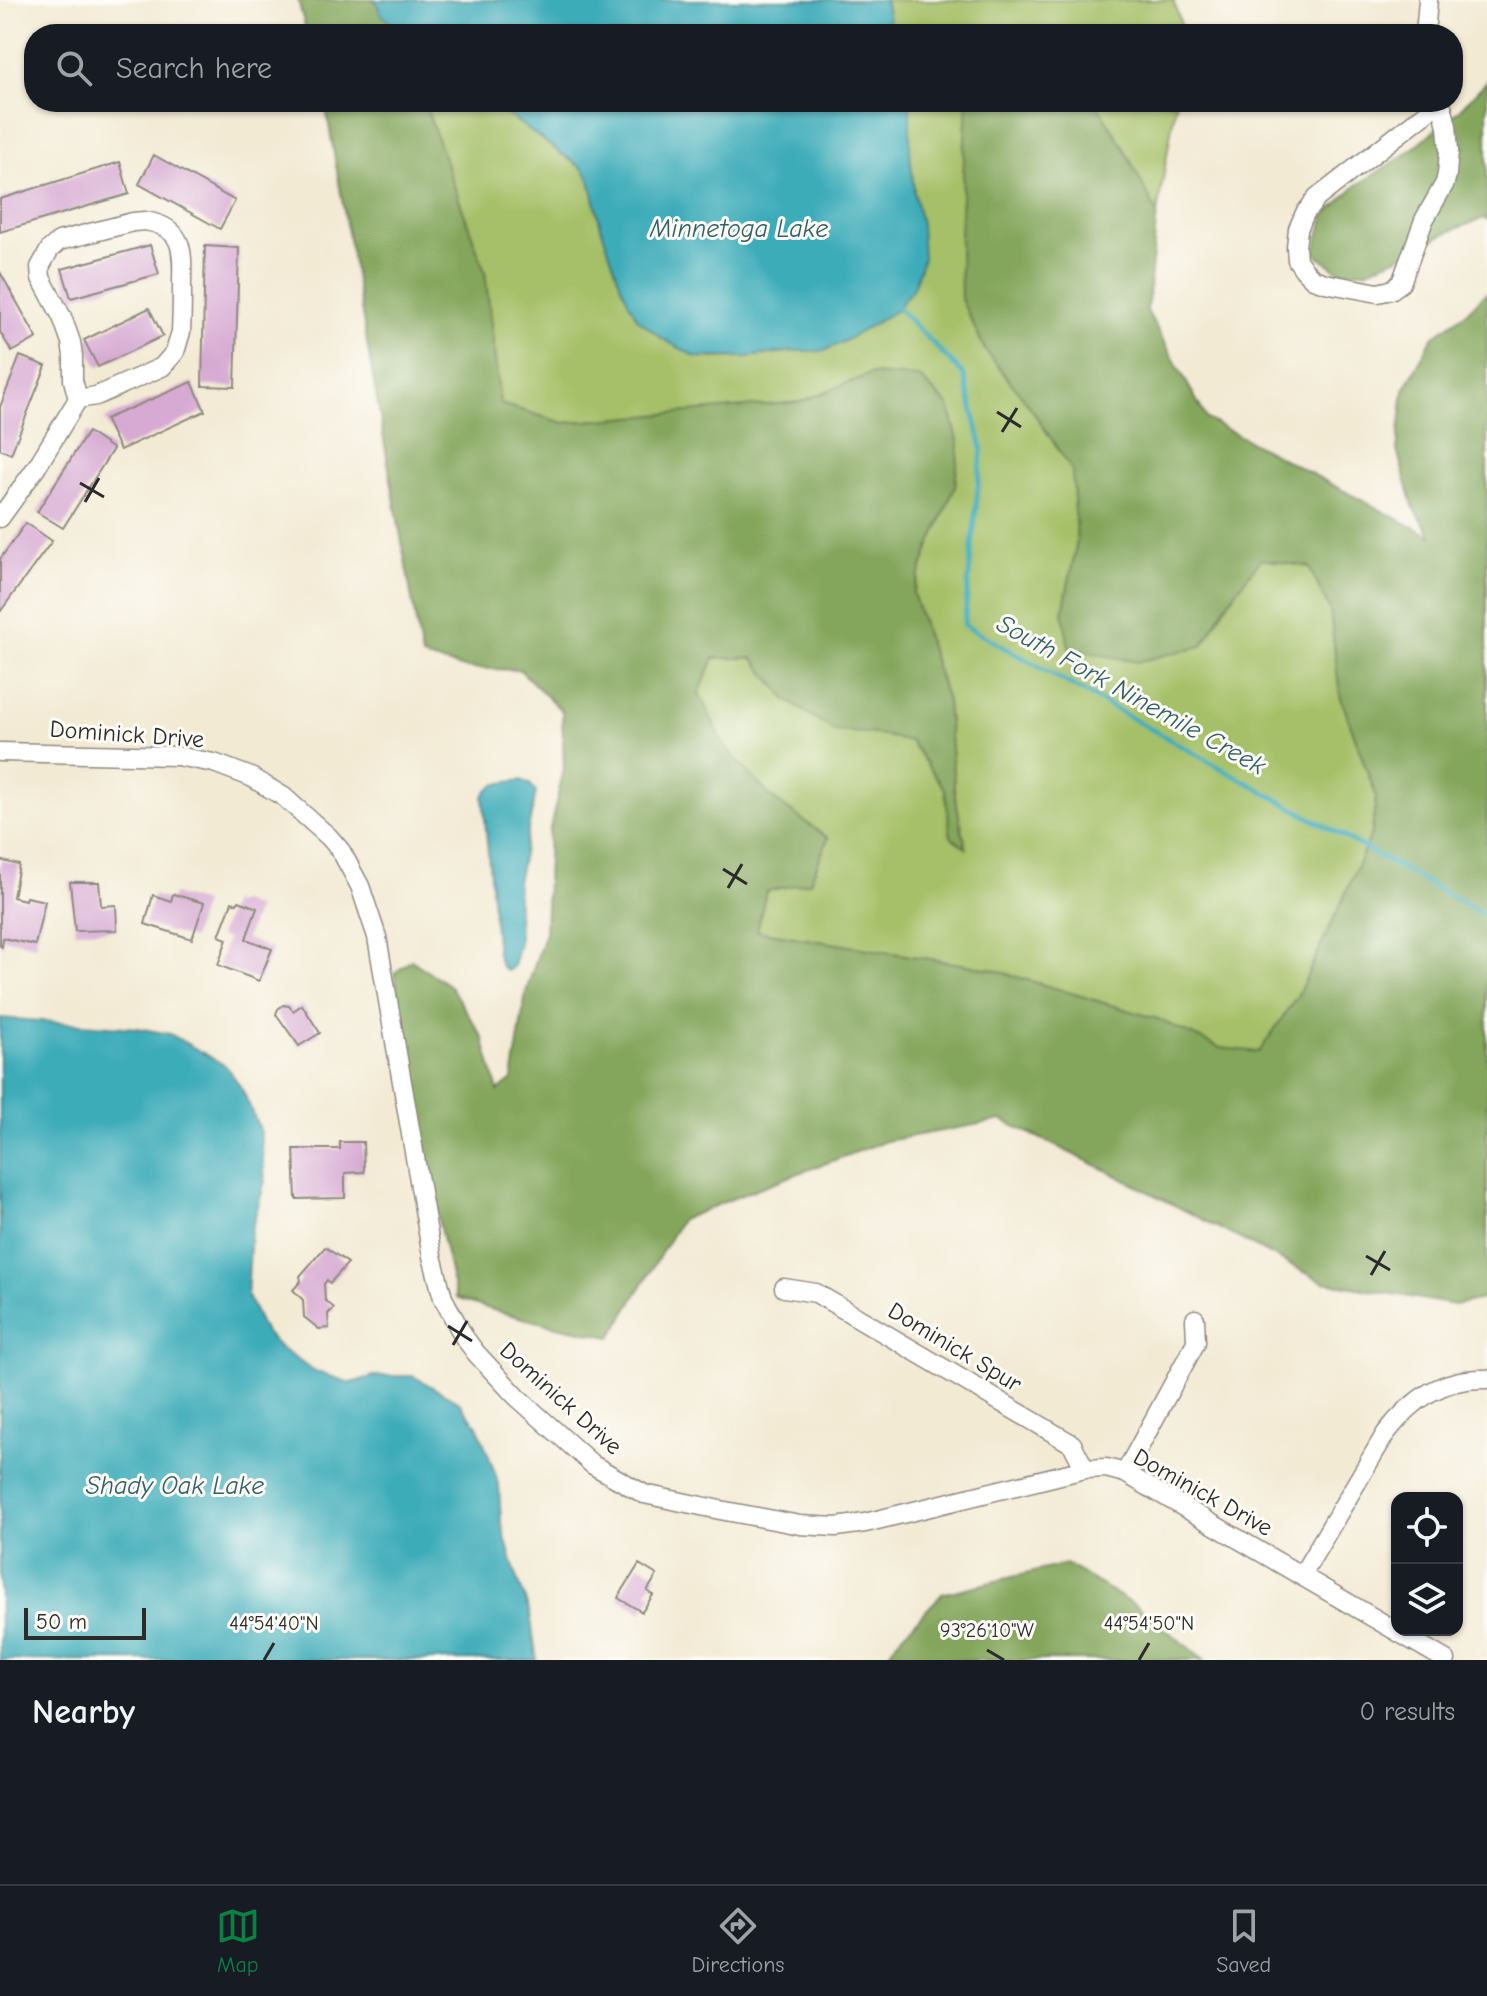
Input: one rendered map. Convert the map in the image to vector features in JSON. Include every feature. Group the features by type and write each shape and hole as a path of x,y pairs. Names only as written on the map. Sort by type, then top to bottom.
{"street":[{"path":"1426,24 1428,0"},
{"path":"1427,112 1317,198 1305,213 1298,229 1297,260 1313,279 1378,293 1391,290 1401,283 1424,220 1447,174 1449,151 1443,112"},
{"path":"0,518 36,468 78,399 73,380 71,342 62,317 41,278 43,258 59,241 133,222 145,221 166,227 174,234 183,252 181,332 175,352 162,367 96,396 78,399"},
{"name":"Dominick Drive","path":"0,752 177,756 214,763 251,777 284,797 341,851 360,886 377,937 432,1256 443,1298 476,1353 517,1397 593,1465 644,1494 800,1525 836,1527 865,1523 1085,1469 1106,1468 1125,1473 1446,1660"},
{"name":"Dominick Spur","path":"784,1288 816,1293 1072,1444 1085,1469"},
{"path":"1125,1473 1196,1342 1195,1319"},
{"path":"1302,1575 1386,1433 1402,1412 1448,1383 1487,1379"}],"green space":[{"path":"298,0 375,0 381,14 391,24 304,24"},
{"path":"885,0 1173,0 1181,24 890,24"},
{"path":"1487,81 1487,220 1484,218 1448,232 1365,271 1338,271 1315,253 1324,216 1357,185 1405,155 1456,112 1463,112 1463,106"},
{"path":"327,112 428,112 485,272 500,404 564,423 800,402 870,374 919,377 949,406 959,444 955,487 913,593 947,701 955,797 966,848 951,837 945,790 910,741 877,734 835,731 787,700 753,658 714,658 699,693 724,746 771,797 828,838 810,882 766,891 757,931 991,969 1158,1019 1220,1048 1259,1052 1298,995 1372,832 1376,796 1340,695 1330,610 1309,567 1261,559 1228,602 1202,646 1137,662 1069,648 1063,612 1077,541 1072,470 1028,404 985,350 961,299 960,237 966,112 1101,112 1123,146 1157,213 1147,311 1207,419 1432,537 1413,506 1397,450 1404,390 1433,337 1467,312 1487,292 1487,1298 1455,1305 1324,1282 1002,1120 886,1141 681,1220 611,1337 513,1316 456,1298 435,1206 394,974 411,960 450,986 483,1038 498,1091 512,1080 526,992 545,932 549,833 564,769 562,711 520,670 465,668 422,657"},
{"path":"428,112 503,112 582,168 590,179 601,227 620,283 661,338 696,357 824,351 881,320 921,225 910,153 910,112 966,112 960,237 985,350 1028,404 1072,470 1077,541 1063,612 1202,646 1267,549 1309,567 1330,610 1340,695 1376,796 1372,832 1298,995 1259,1053 1220,1048 1068,993 991,969 757,931 766,891 810,882 828,838 771,797 723,746 699,693 714,658 753,658 787,700 835,730 910,741 945,790 951,837 966,847 955,797 947,701 913,593 929,548 870,374 800,402 564,423 500,404 485,272"},
{"path":"1097,112 1174,112 1156,220"},
{"path":"1066,1564 1138,1607 1204,1660 885,1660 897,1641 942,1594"}],"water":[{"path":"375,0 885,0 890,24 392,24 381,14"},
{"name":"Minnetoga Lake","path":"503,112 910,112 910,153 923,259 913,288 896,310 824,351 696,357 661,338 637,318 620,283 601,227 590,179 582,168"},
{"path":"521,780 530,784 536,792 517,882 519,942 513,967 507,971 501,966 497,954 483,797 494,785"},
{"name":"Shady Oak Lake","path":"0,1018 137,1028 170,1034 226,1066 242,1089 260,1130 265,1181 251,1231 247,1295 264,1331 280,1348 314,1371 351,1383 374,1376 413,1376 459,1402 478,1427 499,1484 501,1522 530,1614 537,1660 0,1660"}],"building":[{"path":"154,155 235,201 220,229 139,184"},
{"path":"120,162 129,194 0,232 0,199"},
{"path":"150,245 159,274 71,298 62,269"},
{"path":"205,246 239,248 235,387 202,386"},
{"path":"0,272 37,338 12,352 0,332"},
{"path":"149,308 163,336 98,367 84,340"},
{"path":"20,356 46,366 11,454 0,449 0,407"},
{"path":"192,382 205,411 120,450 105,419"},
{"path":"88,432 113,449 63,528 37,512"},
{"path":"26,523 52,541 0,612 0,559"},
{"path":"0,860 19,865 13,897 45,901 35,945 3,938 0,946"},
{"path":"70,882 99,882 101,906 116,905 117,930 75,931"},
{"path":"173,894 204,903 192,939 145,924 153,895 171,901"},
{"path":"239,901 257,908 246,939 272,949 259,981 218,965 227,939 219,936 232,902 237,904"},
{"path":"283,1005 293,1011 302,1005 320,1033 299,1046 276,1014"},
{"path":"340,1142 363,1142 364,1172 345,1173 345,1198 296,1199 294,1149 340,1149"},
{"path":"325,1247 348,1263 330,1283 327,1280 324,1284 325,1300 334,1308 328,1314 329,1328 319,1329 304,1317 303,1300 293,1290 301,1281 300,1276"},
{"path":"639,1564 657,1575 647,1591 653,1595 642,1612 618,1598"}],"waterway":[{"name":"South Fork Ninemile Creek","path":"894,304 964,375 982,448 964,625 1487,916"}]}
